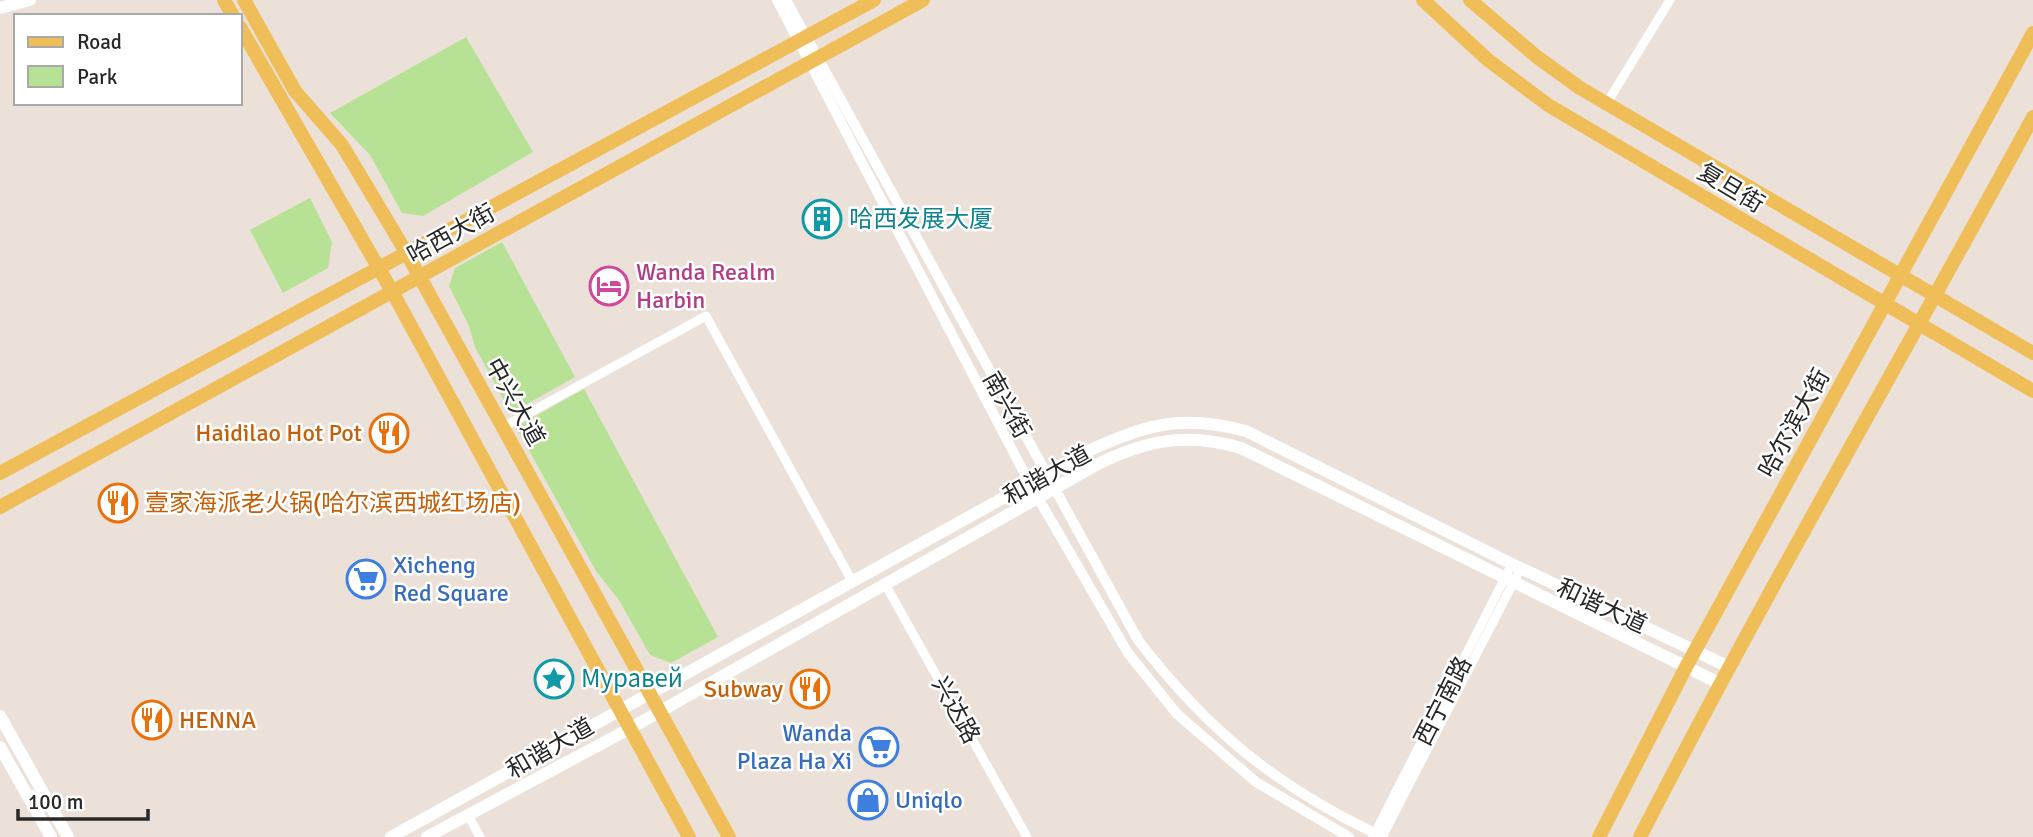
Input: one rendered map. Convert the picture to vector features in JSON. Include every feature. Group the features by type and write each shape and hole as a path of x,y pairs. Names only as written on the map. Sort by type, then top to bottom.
{"main road":[{"path":"0,8 30,0"},
{"name":"中兴大道","path":"244,0 295,91 342,145 406,252 729,837"},
{"name":"哈西大街","path":"0,472 874,0"},
{"name":"哈西大街","path":"0,507 923,0"},
{"name":"复旦街","path":"1423,0 1488,60 1548,105 2033,391"},
{"name":"复旦街","path":"1470,0 1537,57 1607,103 2033,353"},
{"path":"242,31 393,293 690,837"},
{"name":"哈尔滨大街","path":"1600,837 1686,667 2033,33"},
{"path":"1640,837 1719,683 1920,326 2033,117"},
{"name":"和谐大道","path":"391,837 648,692 1088,451 1147,426 1178,422 1214,423 1246,431 1517,566 1729,667"},
{"name":"和谐大道","path":"427,837 629,729 1117,454 1167,439 1208,439 1241,448 1719,683"},
{"path":"0,716 68,837"},
{"path":"0,747 51,837"}],"street":[{"name":"南兴街","path":"777,0 1054,489 1121,613 1176,689 1213,727 1264,769 1379,836"},
{"name":"南兴街","path":"786,0 802,40"},
{"path":"1607,103 1670,0"},
{"name":"南兴街","path":"813,60 1030,484 1122,644 1177,714 1256,782 1349,837"},
{"path":"503,426 706,316 852,581"},
{"name":"西宁南路","path":"1379,836 1517,566"},
{"name":"兴达路","path":"885,584 1027,837"},
{"path":"468,815 480,837"}],"green space":[{"path":"466,37 533,152 423,216 402,213 370,155 330,113"},
{"path":"310,198 332,242 328,268 283,293 250,230"},
{"path":"502,242 575,377 511,413 475,347 469,326 449,286 455,268"},
{"path":"584,389 718,637 671,663 650,655 619,600 596,571 516,427"}],"place":[{"name":"哈西发展大厦","path":"822,219"},
{"name":"Wanda Realm Harbin","path":"609,286"},
{"name":"Haidilao Hot Pot","path":"389,433"},
{"name":"壹家海派老火锅(哈尔滨西城红场店)","path":"118,503"},
{"name":"Xicheng Red Square","path":"366,579"},
{"name":"Муравей","path":"554,679"},
{"name":"Subway","path":"810,689"},
{"name":"HENNA","path":"152,720"},
{"name":"Wanda Plaza Ha Xi","path":"879,747"},
{"name":"Uniqlo","path":"868,800"}]}
